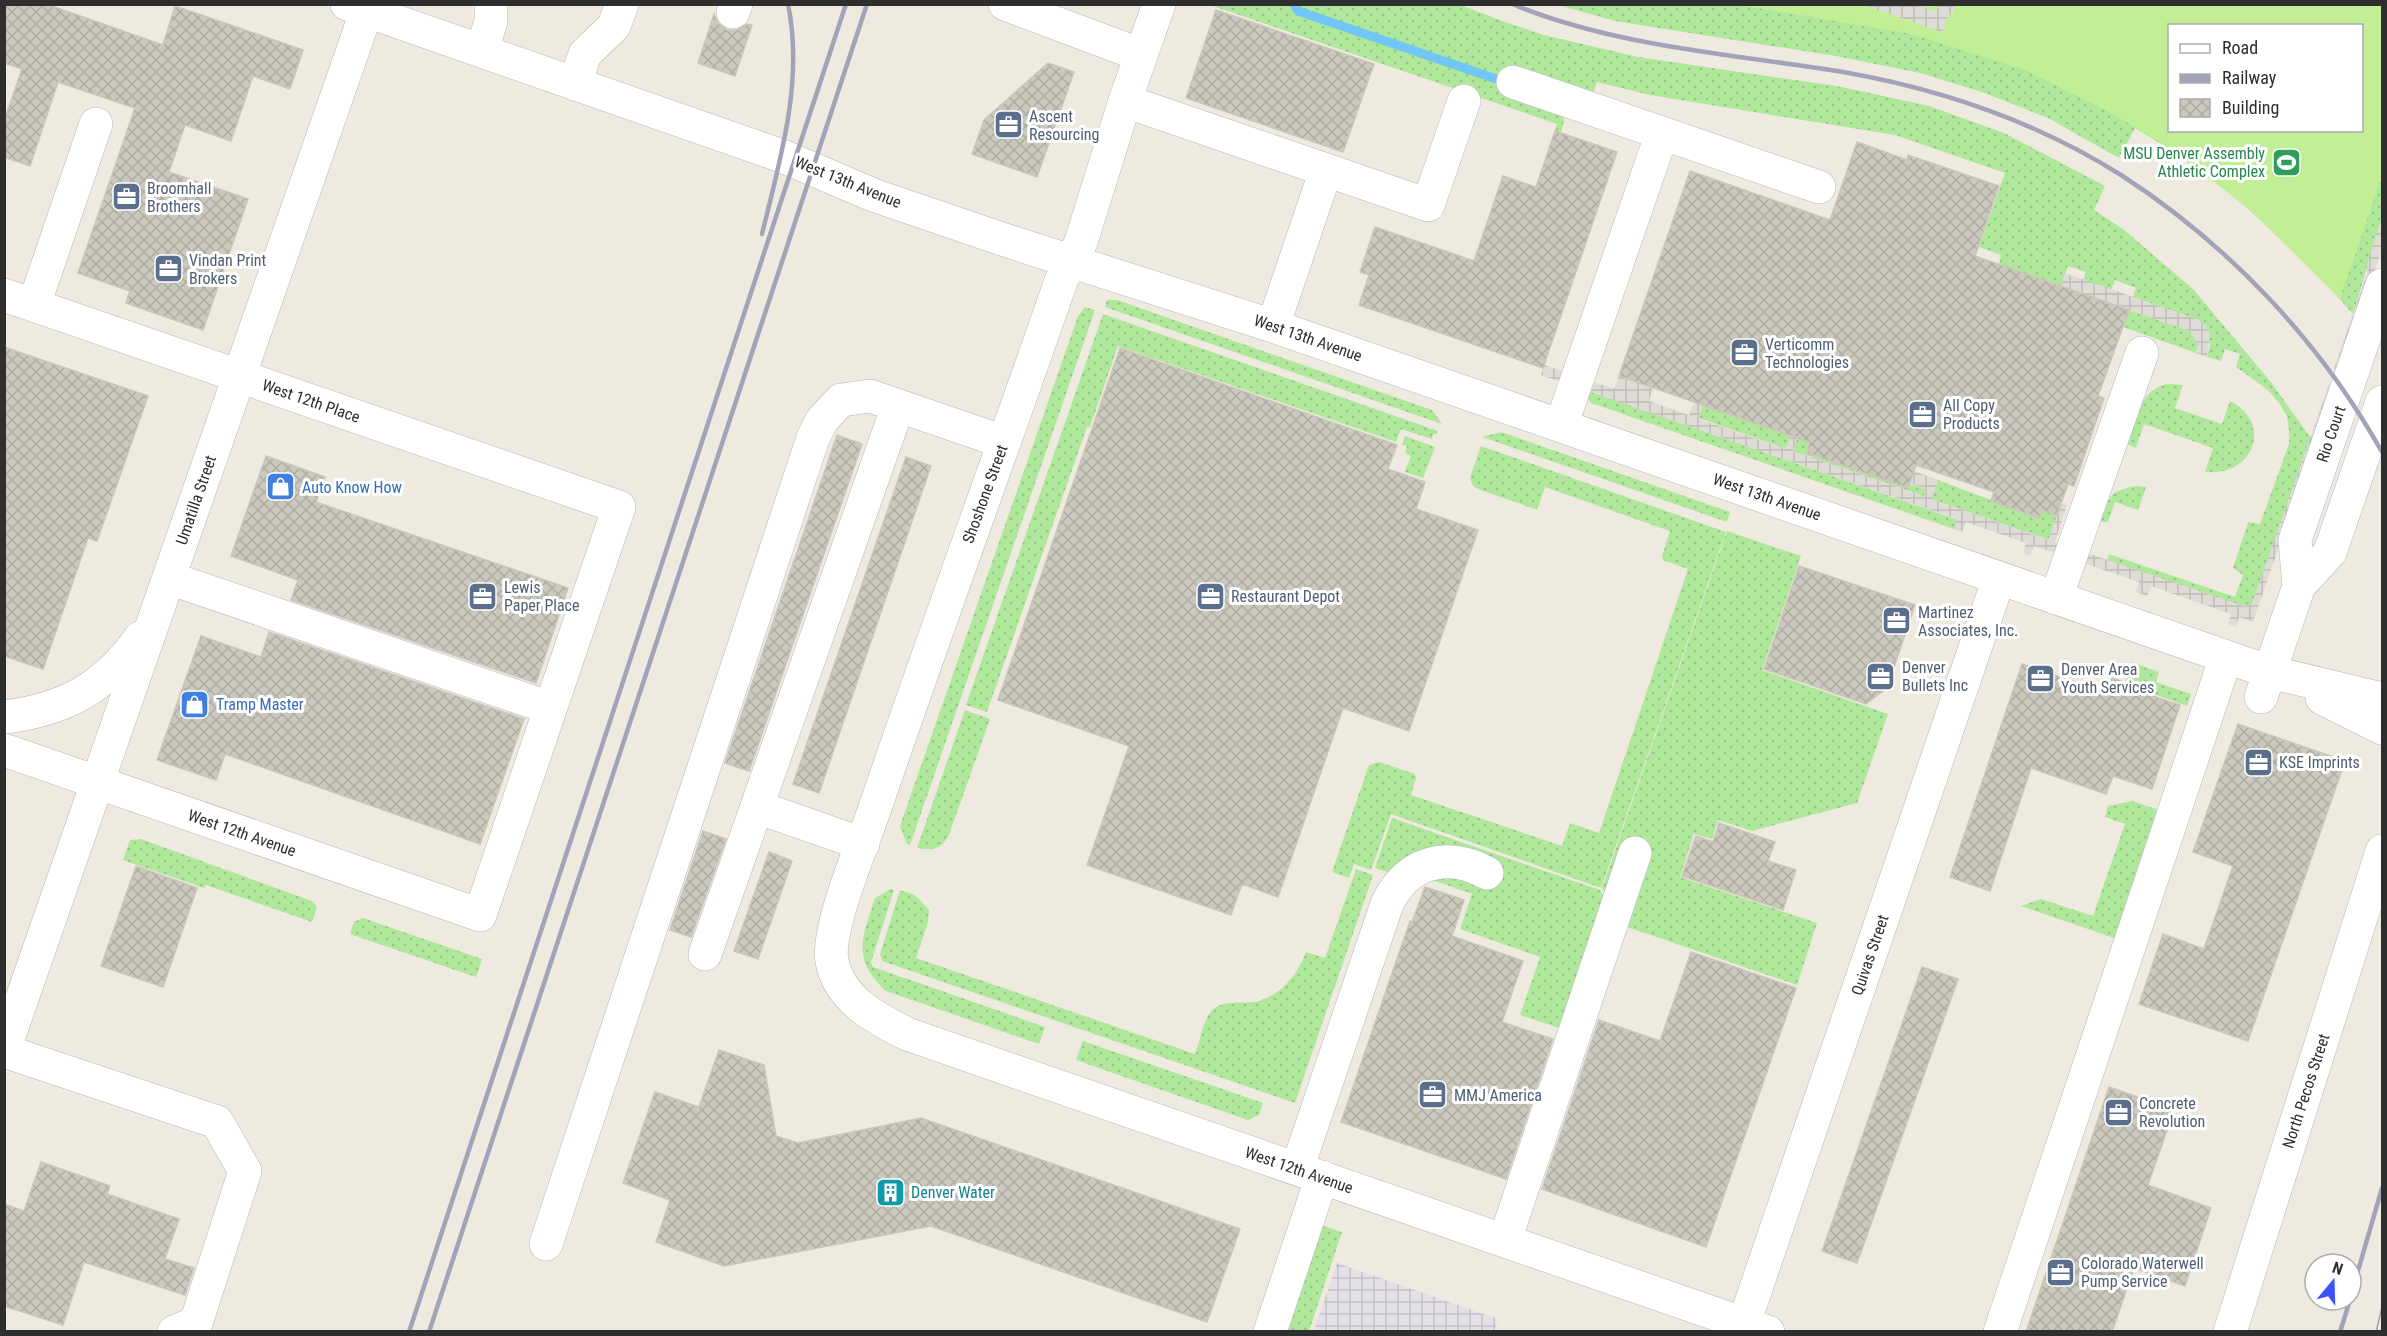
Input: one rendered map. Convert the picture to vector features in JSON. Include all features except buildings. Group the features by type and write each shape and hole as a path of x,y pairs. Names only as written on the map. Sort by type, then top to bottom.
{"street":[{"path":"482,51 491,21 491,4"},
{"path":"575,84 585,54 614,26 622,4"},
{"path":"1005,4 1141,55"},
{"name":"Shoshone Street","path":"842,987 832,960 835,926 1061,281 1081,242 1125,100 1159,4"},
{"name":"West 13th Avenue","path":"361,7 788,158 873,195 1273,326 2226,657 2266,684 2382,728"},
{"name":"Umatilla Street","path":"4,1050 14,991 98,783 239,376 361,7"},
{"path":"1513,82 1819,187"},
{"path":"1125,100 1428,205 1464,101"},
{"path":"19,300 96,124"},
{"path":"1561,426 1662,133"},
{"path":"1273,326 1326,170"},
{"name":"Rio Court","path":"2266,684 2299,586 2295,540 2382,285"},
{"name":"West 12th Place","path":"19,300 619,507 550,708"},
{"path":"2056,598 2142,353"},
{"path":"546,1244 813,438 822,420 841,400 870,396 1004,442"},
{"name":"Rio Court","path":"2299,586 2330,552 2382,402"},
{"path":"705,954 898,406"},
{"path":"169,578 550,708"},
{"name":"Quivas Street","path":"1751,1329 1999,578"},
{"path":"4,717 65,703 108,676 126,657 158,609"},
{"path":"2000,1332 2226,657"},
{"name":"West 13th Avenue","path":"2266,684 2382,699"},
{"name":"West 12th Avenue","path":"4,750 480,915 550,708"},
{"path":"757,807 862,844"},
{"name":"North Pecos Street","path":"2230,1332 2382,851"},
{"path":"1505,1240 1635,853"},
{"path":"1270,1332 1309,1173 1387,904 1395,889 1415,871 1438,862 1455,861 1487,873"},
{"name":"West 12th Avenue","path":"842,987 864,1009 907,1034 1505,1240 1751,1329"},
{"path":"4,1050 217,1122 245,1171 195,1323 174,1332"}],"shaded area":[{"path":"1864,5 1917,5 1936,11 1939,5 1956,5 1952,15 1949,14 1942,32"},
{"path":"2382,218 2382,250 2339,375 2334,369 2367,273 2368,260"},
{"path":"2065,273 2199,320 2210,333 2207,357 2196,353 2198,344 2190,331 2061,286"},
{"path":"1544,365 1614,389 1619,376 1653,388 1649,401 1689,415 1694,402 1703,405 1699,419 1786,449 1791,435 1797,438 1793,451 1924,496 1926,489 1909,483 1914,471 1938,480 1932,499 2048,540 2062,503 2067,505 2055,542 2243,606 2252,604 2329,384 2333,391 2253,622 2239,617 2236,627 2228,624 2231,614 2151,586 2147,596 2136,592 2139,582 2034,546 2030,556 2023,553 2026,543 1966,522 1962,532 1954,529 1957,519 1541,375"},
{"path":"1337,1263 1498,1319 1494,1331 1314,1331"}],"green space":[{"path":"1210,5 1461,5 1544,35 1638,57 1842,87 1929,106 2004,133 2105,186 2094,210 2123,229 2193,289 2270,381 2311,438 2252,604 2243,606 2107,560 2109,554 2235,597 2243,575 2233,568 2248,522 2260,524 2289,444 2287,416 2268,390 2236,367 2240,354 2225,349 2221,361 2207,357 2210,344 2199,320 2133,297 2136,288 2115,280 2111,290 2083,280 2086,272 2068,266 2061,286 1999,264 2001,255 1979,247 2005,173 1895,135 1650,95 1597,82 1592,96 1563,116 1561,133 1555,131 1557,124"},
{"path":"1558,5 1864,5 1942,32 2168,129 2168,132 2363,132 2382,36 2382,218 2353,314 2304,261 2252,212 2195,167 2135,128 2119,158 2048,118 1982,92 1920,73 1836,56 1615,21"},
{"name":"MSU Denver Assembly Athletic Complex","path":"1739,5 2382,5 2382,176 2340,299 2251,211 2172,149 2109,112 2025,70 1912,34"},
{"path":"1107,300 1117,300 1432,410 1442,424 1105,307"},
{"path":"1085,307 1095,310 910,845 907,844 900,826 1078,316"},
{"path":"2129,310 2190,331 2198,344 2196,353 2123,327"},
{"path":"1103,314 1438,431 1437,434 1433,434 1432,439 1401,429 1396,442 1118,346 1090,427 1087,427 987,712 966,705"},
{"path":"2166,384 2183,385 2175,408 2222,424 2230,401 2243,410 2251,422 2254,434 2252,446 2246,457 2236,466 2222,471 2205,472 2213,448 2144,424 2136,448 2127,444 2143,400 2149,393"},
{"path":"1580,388 1958,520 1954,529 1591,403"},
{"path":"1703,405 1791,435 1786,449 1699,418"},
{"path":"1501,432 1730,512 1727,522 1482,437"},
{"path":"1405,436 1435,447 1423,478 1405,472 1411,456 1405,453 1407,446 1402,445"},
{"path":"1797,438 1810,442 1807,453 1926,489 1924,496 1793,451"},
{"path":"1481,446 1726,532 1601,888 1391,814 1371,870 1354,864 1349,878 1332,872 1369,765 1379,762 1415,774 1411,795 1562,846 1570,823 1599,833 1688,569 1663,560 1662,556 1670,531 1545,487 1537,510 1478,489 1473,486 1470,478"},
{"path":"1938,480 2038,518 2042,510 2057,515 2049,540 1931,499"},
{"path":"2137,486 2146,487 2138,510 2115,502 2108,522 2102,522 2100,519 2112,495"},
{"path":"1727,531 1801,556 1762,670 1888,714 1857,803 1752,831 1718,820 1712,839 1694,834 1680,877 1817,923 1797,985 1627,927 1602,888"},
{"path":"2132,662 2159,672 2156,682 2191,694 2187,706 2137,688 2138,685 2126,681"},
{"path":"965,710 990,719 949,835 936,848 917,848"},
{"path":"2132,801 2162,811 2117,939 2021,906 2041,899 2093,916 2125,824 2105,817 2108,806"},
{"path":"1392,818 1600,890 1608,904 1565,1030 1520,1015 1540,957 1460,929 1472,894 1418,875 1415,881 1375,868"},
{"path":"141,839 312,901 317,907 312,922 206,885 204,888 123,860 130,840"},
{"path":"1356,869 1373,875 1295,1103 882,961 880,954 900,890 915,895 929,910 928,922 916,958 1195,1054 1205,1022 1214,1008 1220,1005 1253,1002 1267,998 1282,988 1294,975 1306,952 1325,958"},
{"path":"891,889 894,890 871,962 873,967 1045,1027 1039,1044 886,991 868,969 862,948 866,925 875,898"},
{"path":"363,918 482,959 476,977 350,934 354,922"},
{"path":"1083,1041 1263,1103 1259,1115 1248,1120 1076,1060"},
{"path":"1324,1226 1342,1232 1309,1331 1286,1332 1320,1230"}],"waterway":[{"path":"1294,4 1298,11 1505,82"}],"tram line":[{"path":"2376,1332 2382,1307"}],"railway":[{"path":"762,234 782,149 792,91 792,33 788,4"},
{"path":"409,1332 846,4"},
{"path":"429,1332 867,4"},
{"path":"1512,4 1552,19 1633,40 1843,72 1916,88 1987,110 2056,139 2121,175 2160,202 2234,264 2268,298 2330,372 2382,452"},
{"path":"2363,1254 2382,1188"},
{"path":"2340,1332 2346,1312"}],"place":[{"name":"Ascent Resourcing","path":"1008,125"},
{"name":"MSU Denver Assembly Athletic Complex","path":"2286,162"},
{"name":"Broomhall Brothers","path":"126,197"},
{"name":"Vindan Print Brokers","path":"168,269"},
{"name":"Verticomm Technologies","path":"1744,353"},
{"name":"All Copy Products","path":"1922,414"},
{"name":"Auto Know How","path":"281,487"},
{"name":"Lewis Paper Place","path":"483,596"},
{"name":"Restaurant Depot","path":"1210,596"},
{"name":"Martinez Associates, Inc.","path":"1897,621"},
{"name":"Denver Bullets Inc","path":"1881,676"},
{"name":"Denver Area Youth Services","path":"2040,678"},
{"name":"Tramp Master","path":"195,704"},
{"name":"KSE Imprints","path":"2258,762"},
{"name":"MMJ America","path":"1433,1095"},
{"name":"Concrete Revolution","path":"2118,1112"},
{"name":"Denver Water","path":"890,1192"},
{"name":"Colorado Waterwell Pump Service","path":"2060,1272"}]}
